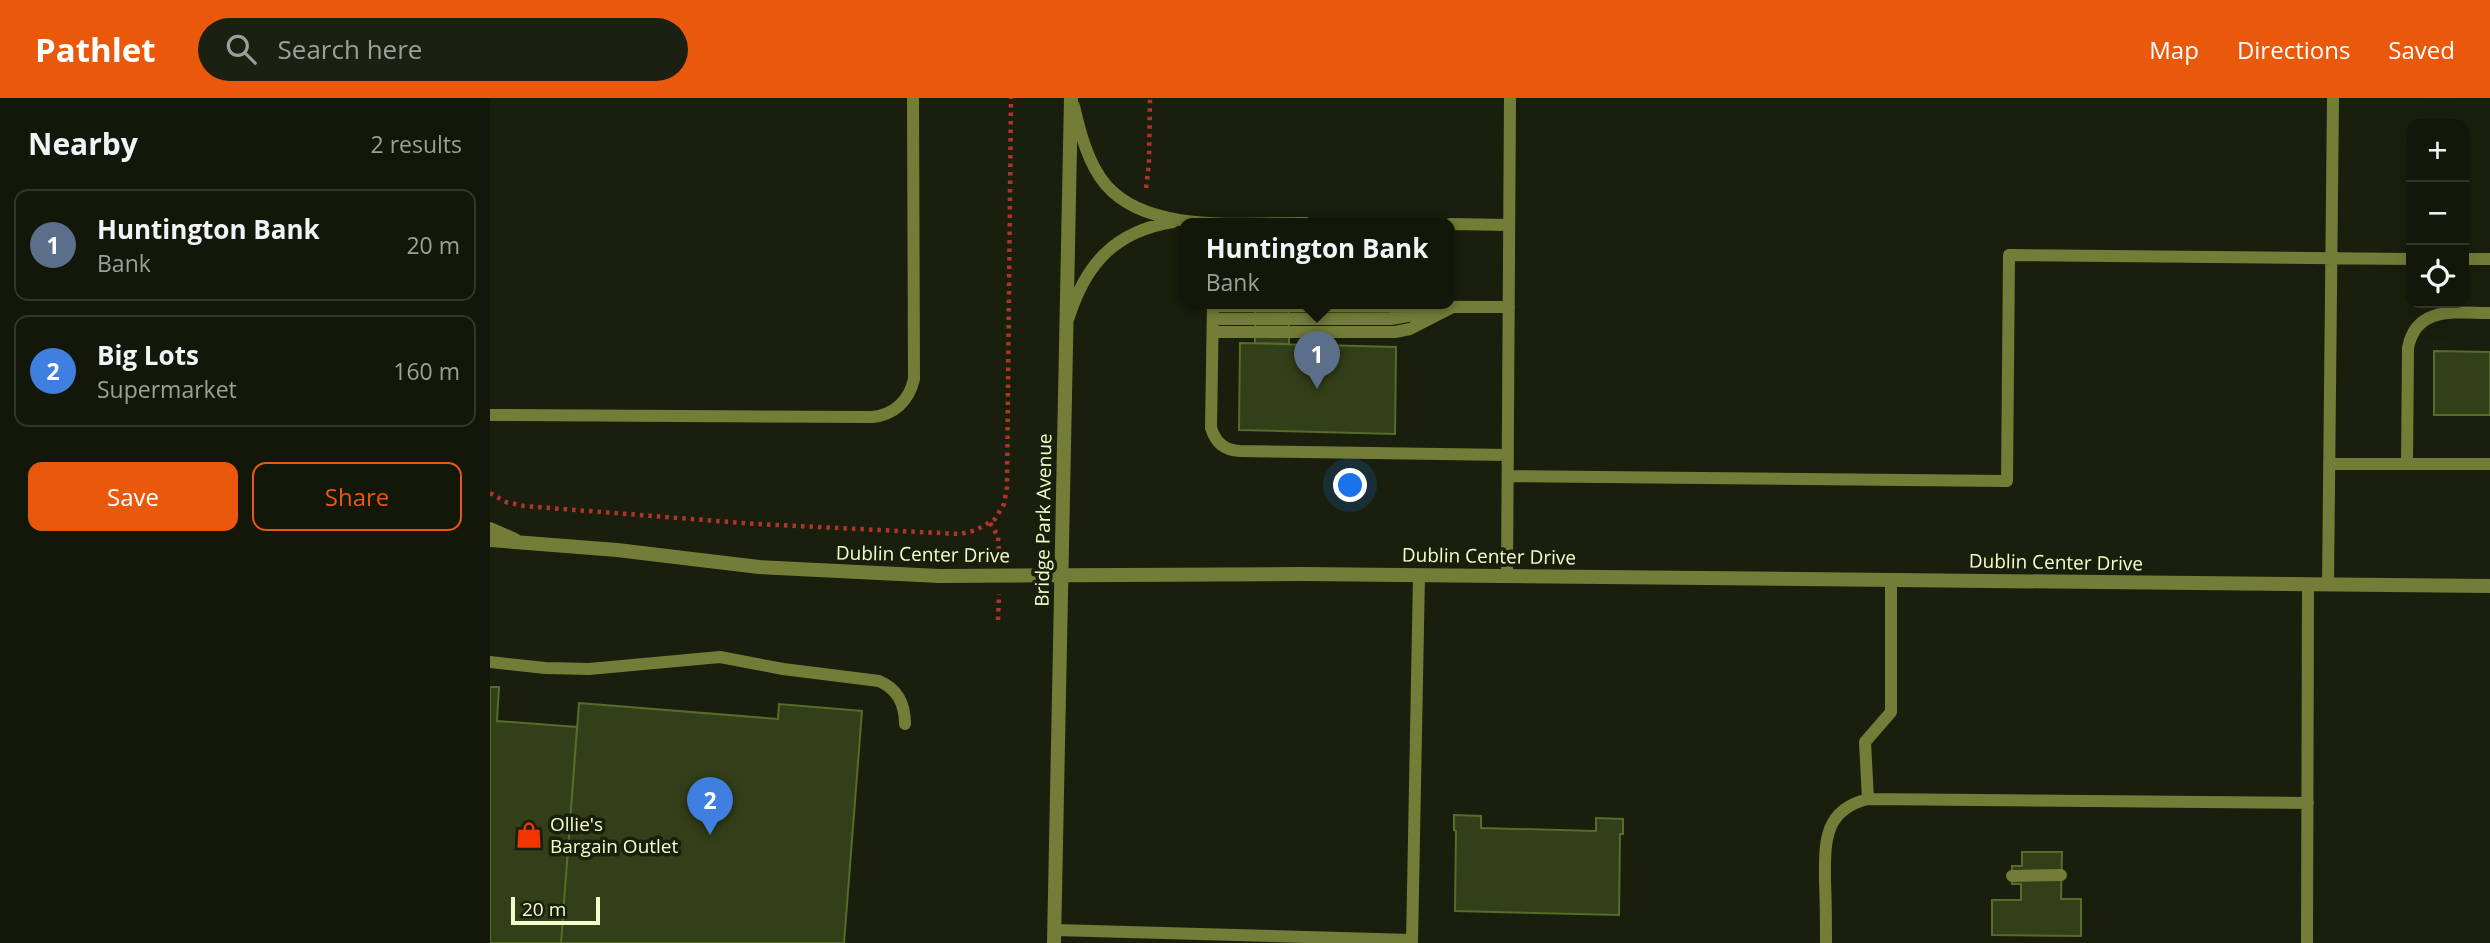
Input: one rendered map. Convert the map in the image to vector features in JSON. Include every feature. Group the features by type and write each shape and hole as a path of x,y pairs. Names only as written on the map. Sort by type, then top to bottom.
{"street":[{"name":"Bridge Park Avenue","path":"1054,936 1072,98"},
{"name":"Dublin Center Drive","path":"490,540 617,550 747,566 939,576 1419,575 2490,586"}],"lane":[{"path":"490,415 872,417 897,408 910,393 914,379 913,98"},
{"path":"1072,98 1096,171 1113,192 1139,209 1179,220"},
{"path":"1507,576 1510,98"},
{"path":"2328,584 2333,98"},
{"path":"1066,343 1068,321 1079,290 1105,252 1125,238 1150,227 1179,222"},
{"path":"1455,225 1509,225"},
{"path":"1508,476 2007,481 2009,255 2406,259"},
{"path":"2469,259 2490,259"},
{"path":"1455,305 1462,307"},
{"path":"1455,306 1462,307"},
{"path":"1455,307 1509,307"},
{"path":"1455,308 1462,307"},
{"path":"1213,315 1400,309"},
{"path":"1213,315 1395,332 1410,329 1451,309"},
{"path":"2407,464 2408,348 2414,331 2426,319 2437,314 2490,313"},
{"path":"1213,315 1211,428 1217,441 1226,449 1508,455"},
{"path":"2329,464 2490,464"},
{"path":"490,528 526,542"},
{"path":"1054,936 1412,942 1419,575"},
{"path":"1868,799 1865,742 1891,712 1891,580"},
{"path":"2306,943 2308,584"},
{"path":"490,662 545,668 589,669 695,658 730,658 783,669 879,681 890,687 901,701 905,724"},
{"path":"1826,943 1826,840 1831,825 1841,813 1853,804 1868,799 2308,803"},
{"path":"2012,876 2061,875"}],"path":[{"path":"1139,209 1149,172 1150,98"}],"building":[{"path":"1255,309 1289,309 1289,344 1255,343"},
{"path":"1240,343 1396,347 1395,434 1239,430"},
{"path":"2434,351 2490,352 2490,415 2434,415"},
{"name":"Ollie's Bargain Outlet","path":"490,687 499,687 497,721 577,727 561,943 490,943"},
{"path":"579,703 778,719 779,704 862,711 844,943 561,943"},
{"path":"1454,815 1481,816 1481,828 1596,831 1596,818 1623,819 1623,834 1620,834 1619,915 1455,911"},
{"path":"2022,852 2062,852 2061,899 2081,899 2081,936 1992,935 1992,900 2021,900 2021,884 2012,884 2012,866 2022,866"}],"place":[{"name":"Huntington Bank","path":"1317,389"},
{"name":"Ollie's Bargain Outlet","path":"529,835"},
{"name":"Big Lots","path":"710,835"}]}
